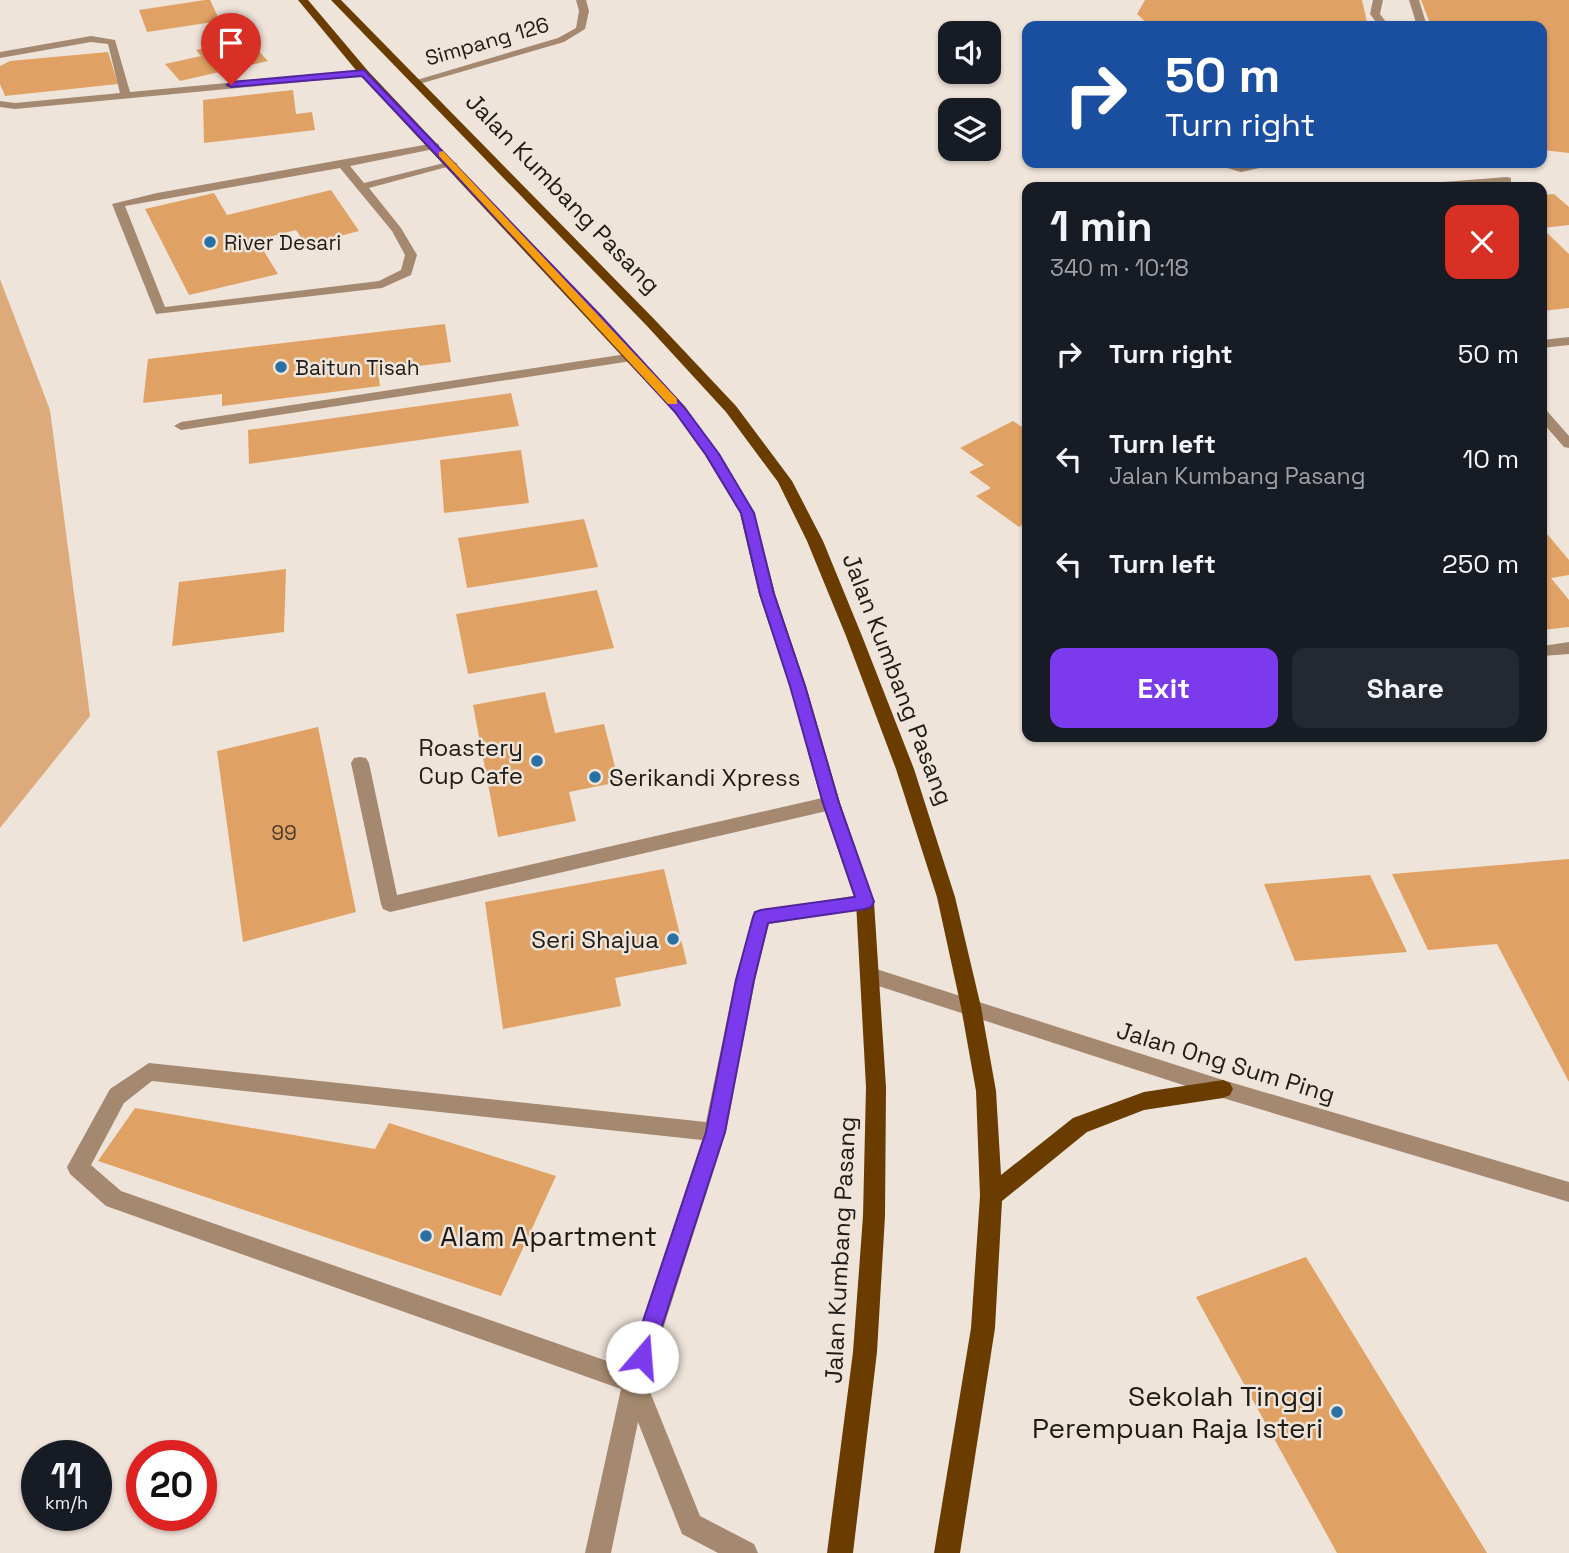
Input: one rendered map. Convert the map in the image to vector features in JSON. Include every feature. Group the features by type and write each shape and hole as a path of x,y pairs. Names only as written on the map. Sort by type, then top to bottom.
{"main road":[{"name":"Jalan Kumbang Pasang","path":"303,0 364,73 634,357 680,410 704,443 747,513 767,594 798,686 831,803 865,902 876,1087 874,1216 865,1352 840,1553"},
{"name":"Jalan Kumbang Pasang","path":"336,0 651,323 731,409 785,481 816,541 905,769 946,897 971,1007 986,1091 991,1196 983,1328 947,1553"},
{"path":"991,1196 1080,1125 1144,1101 1223,1089"}],"street":[{"name":"Simpang 126","path":"415,82 561,40 580,29 584,11 580,0"},
{"path":"1378,0 1375,14 1380,21"},
{"path":"1414,0 1420,21"},
{"path":"0,54 91,39 112,42 125,94"},
{"path":"0,104 15,106 364,73"},
{"path":"343,164 397,230 411,255 407,272 382,284 160,311 118,204 208,185 343,164 435,146"},
{"path":"361,187 452,164"},
{"path":"1481,182 1507,180"},
{"path":"1547,343 1569,341"},
{"path":"181,426 634,357"},
{"path":"1547,420 1569,444"},
{"path":"1547,650 1569,648"},
{"path":"360,763 390,904 831,803"},
{"path":"598,1553 634,1382 715,1132 745,980 761,917 865,902"},
{"name":"Jalan Ong Sum Ping","path":"870,975 1223,1089 1569,1192"},
{"path":"715,1132 149,1072 117,1096 78,1167 114,1199 634,1382 691,1525 745,1553"}],"shaded area":[{"path":"0,279 50,410 90,716 0,828"}],"building":[{"path":"210,0 220,21 147,32 139,10"},
{"path":"1145,0 1362,0 1367,21 1145,21 1137,14"},
{"path":"1421,0 1569,0 1569,153 1547,151 1547,21 1429,21"},
{"path":"247,39 268,61 180,81 165,64 201,56 196,50"},
{"path":"108,52 118,84 5,96 0,84 0,66 10,61"},
{"path":"293,90 296,114 312,112 315,130 204,143 203,100"},
{"name":"River Desari","path":"331,190 359,231 306,245 296,230 257,240 278,274 189,295 145,209 214,193 227,215"},
{"path":"1554,194 1569,207 1569,225 1547,227 1547,195"},
{"path":"1547,233 1569,254 1569,308 1547,310"},
{"name":"Baitun Tisah","path":"445,324 451,362 378,371 380,386 222,406 222,394 143,403 148,359"},
{"path":"511,393 519,426 249,464 248,430"},
{"path":"1013,421 1022,427 1022,525 1019,527 976,496 991,488 969,472 984,465 960,448"},
{"path":"521,450 529,503 444,513 440,460"},
{"path":"584,519 598,567 467,588 458,538"},
{"path":"1547,534 1569,560 1569,575 1551,578 1569,600 1569,627 1547,629"},
{"path":"286,569 284,632 172,646 179,582"},
{"path":"597,590 614,648 468,674 456,614"},
{"path":"545,692 555,733 604,724 619,782 569,792 576,821 498,837 473,705"},
{"path":"318,727 356,912 243,942 217,751"},
{"path":"1569,859 1569,1082 1497,944 1428,950 1392,874"},
{"path":"664,869 687,964 615,978 621,1006 503,1029 485,902"},
{"path":"1370,875 1407,952 1295,961 1264,884"},
{"name":"Alam Apartment","path":"135,1108 375,1149 389,1123 556,1176 501,1296 98,1161"},
{"path":"1306,1257 1487,1553 1337,1553 1196,1297"}],"slow traffic":[{"path":"443,154 673,401"}],"place":[{"name":"River Desari","path":"210,242"},
{"name":"Baitun Tisah","path":"281,367"},
{"name":"Roastery Cup Cafe","path":"537,761"},
{"name":"Serikandi Xpress","path":"595,777"},
{"name":"Seri Shajua","path":"673,939"},
{"name":"Alam Apartment","path":"426,1236"},
{"name":"Sekolah Tinggi Perempuan Raja Isteri","path":"1337,1412"}],"route":[{"path":"231,85 364,73 634,357 680,410 712,454 747,513 767,594 798,686 831,803 865,902 761,917 745,980 715,1132 642,1357"}]}
